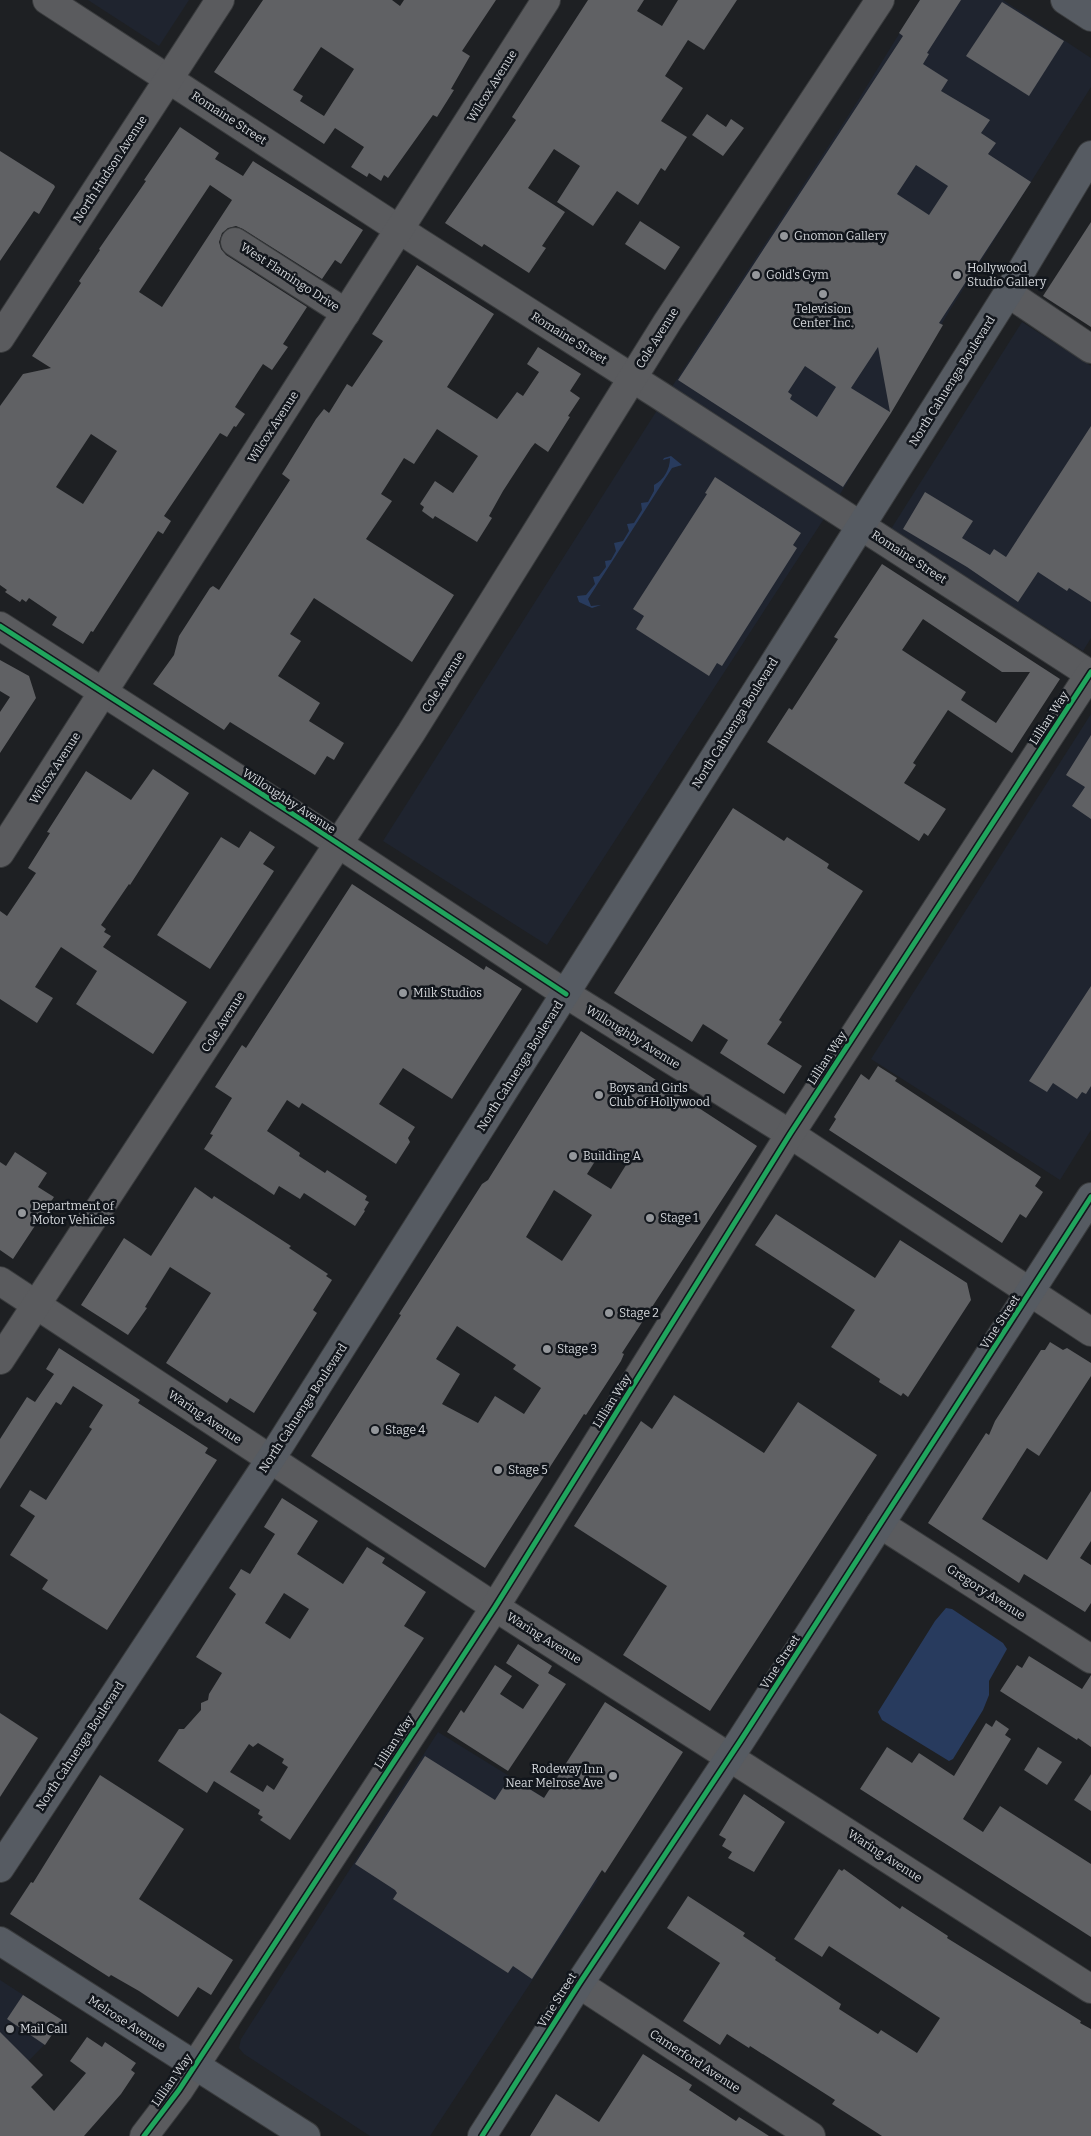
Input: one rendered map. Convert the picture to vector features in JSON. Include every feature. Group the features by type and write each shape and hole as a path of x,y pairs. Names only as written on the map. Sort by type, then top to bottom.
{"main road":[{"path":"1065,0 1091,17"},
{"name":"North Cahuenga Boulevard","path":"0,1868 270,1460 1008,293 1091,155"},
{"name":"Vine Street","path":"482,2136 579,1984 731,1756 1091,1197"},
{"name":"Melrose Avenue","path":"0,1941 306,2136"}],"street":[{"name":"Romaine Street","path":"47,0 400,230 633,378 1090,674"},
{"name":"North Hudson Avenue","path":"0,338 220,0"},
{"name":"Wilcox Avenue","path":"0,853 546,0"},
{"name":"Cole Avenue","path":"0,1360 411,734 668,321 880,0"},
{"name":"West Flamingo Drive","path":"235,242 346,313"},
{"path":"1008,293 1091,349"},
{"name":"Willoughby Avenue","path":"0,626 566,994 790,1134 1091,1332"},
{"name":"Lillian Way","path":"144,2136 195,2066 495,1607 790,1134 1090,674"},
{"name":"Waring Avenue","path":"0,1282 495,1607 731,1756 1091,1989"},
{"name":"Gregory Avenue","path":"880,1524 1091,1659"},
{"name":"Camerford Avenue","path":"579,1984 811,2136"}],"shaded area":[{"path":"88,0 189,0 159,46"},
{"name":"Television Center Inc.","path":"920,0 1003,0 1091,58 1091,87 950,310 842,491 547,945 383,841 675,382 857,102"},
{"path":"1022,322 1091,366 1091,638 1083,651 891,529"},
{"path":"671,456 682,465 672,468 588,599 591,606 601,605 592,608 579,602 577,596 586,595 595,584 593,577 599,576 606,567 605,561 611,560 616,551 614,543 623,541 629,531 627,524 634,523 642,510 641,503 648,502 654,491 654,485 661,480 668,470 670,458 663,460 664,458"},
{"path":"1091,714 1091,1130 1060,1180 871,1059"},
{"path":"946,1608 952,1609 1003,1643 1007,1649 989,1681 989,1695 983,1710 953,1759 949,1761 882,1720 878,1712 935,1621"},
{"path":"438,1732 556,1805 535,1839 598,1880 430,2136 370,2136 244,2054 239,2048 241,2039"},
{"path":"0,1980 62,2020 47,2042 0,2090"}],"building":[{"path":"263,0 392,0 400,6 404,0 496,0 462,51 470,56 451,89 454,90 437,117 433,115 388,178 384,175 381,181 369,173 367,177 351,167 364,147 335,128 324,144 214,72","holes":["321,47 354,69 324,116 300,101 303,96 293,90"]},
{"path":"588,0 644,0 637,11 662,26 678,0 737,0 704,50 688,40 665,76 683,88 661,121 687,137 665,171 661,168 638,205 617,191 593,226 557,202 580,166 554,149 528,188 565,212 542,246 546,248 529,273 484,244 482,247 445,223 516,120 512,117"},
{"name":"Television Center Inc.","path":"920,0 961,0 927,53 929,54 923,64 948,80 941,91 990,120 981,133 996,143 988,154 1031,182 939,323 943,325 891,413 843,487 678,380 903,36 899,33","holes":["916,165 948,186 929,215 897,194","878,347 890,412 851,388","805,366 836,387 817,417 790,399 792,395 788,392"]},
{"path":"1002,2 1064,41 1029,96 966,56"},
{"path":"707,114 726,127 731,119 744,128 723,156 692,135"},
{"path":"180,127 219,153 215,159 243,176 253,161 363,230 341,264 335,260 322,279 243,229 236,226 228,228 222,233 219,242 221,249 226,255 307,307 283,344 288,347 272,370 263,364 235,407 245,414 227,437 220,433 164,516 171,521 163,534 158,531 93,632 91,631 83,644 52,625 57,617 29,598 26,602 22,599 20,602 5,592 7,590 0,585 0,406 23,374 51,368 32,356 81,283 79,281 99,249 146,181 144,180","holes":["210,185 232,200 162,307 139,292","91,434 117,451 83,504 56,487"]},
{"path":"0,151 55,187 39,214 34,211 0,261"},
{"path":"640,221 680,247 665,270 625,244"},
{"path":"1091,222 1091,327 1043,296"},
{"path":"417,265 494,314 447,387 497,419 517,392 523,396 539,372 527,364 538,347 581,374 570,391 580,398 548,452 535,443 531,448 503,491 489,516 492,518 477,542 435,516 433,519 422,511 424,507 420,504 435,481 453,493 478,456 437,429 414,464 404,458 381,494 392,501 366,539 454,595 412,662 314,598 290,634 301,641 278,676 320,703 309,721 344,743 334,760 327,756 315,775 230,722 224,730 153,684 174,655 179,636 210,588 213,586 219,590 290,480 282,474 316,419 324,409 329,413 347,384 352,387 383,341 372,334"},
{"path":"1091,426 1091,602 1069,588 1067,591 1038,572 1018,602 967,567 903,529 925,492 973,521 962,538 990,555 994,549 1006,557"},
{"path":"715,477 801,533 793,545 797,548 722,666 717,663 709,676 636,629 644,616 633,609 707,494 705,493"},
{"path":"882,564 1060,679 1012,753 948,710 913,763 916,765 904,783 946,809 928,836 924,833 919,841 767,742 789,708 792,710 838,639 834,637","holes":["923,619 1002,672 1030,672 996,723 961,700 966,692 902,650"]},
{"path":"0,660 29,676 36,698 0,753 0,712 10,697 0,691"},
{"path":"1091,735 1091,819 1072,806 1085,787 1066,775"},
{"path":"153,769 189,793 130,885 101,925 106,929 104,932 111,936 103,947 187,1002 153,1054 76,1004 97,971 61,947 35,987 53,998 37,1023 0,999 0,911 7,916 36,873 28,868 50,833 47,832 86,771 131,800"},
{"path":"733,808 784,841 787,837 829,864 827,868 863,891 779,1020 782,1022 767,1044 802,1066 784,1094 720,1053 728,1040 703,1024 692,1042 614,993"},
{"path":"250,831 275,847 263,864 274,871 210,969 157,935 221,837 239,848"},
{"name":"Milk Studios","path":"352,884 484,970 486,966 522,989 452,1099 403,1068 379,1104 415,1127 408,1138 410,1142 396,1164 302,1103 299,1108 287,1100 267,1131 300,1153 299,1156 325,1173 327,1170 367,1196 365,1200 369,1202 355,1226 304,1193 300,1199 279,1186 274,1195 204,1149 213,1135 210,1134 232,1098 215,1087 242,1045 246,1048"},
{"path":"1091,986 1091,1086 1086,1094 1082,1092 1077,1099 1053,1083 1047,1092 1029,1081"},
{"path":"581,1031 757,1146 622,1353 624,1354 621,1361 586,1415 584,1414 485,1568 311,1456 482,1184 488,1180","holes":["602,1150 626,1165 611,1189 587,1174","554,1190 592,1215 562,1261 526,1237","457,1326 516,1365 513,1369 541,1388 524,1414 495,1396 478,1423 442,1404 460,1374 436,1359"]},
{"path":"878,1066 897,1078 895,1081 1041,1177 1035,1186 1043,1192 1026,1218 1020,1214 1002,1243 829,1130 836,1119 834,1117 861,1074 869,1080"},
{"name":"Department of Motor Vehicles","path":"15,1152 47,1173 38,1187 54,1197 13,1259 0,1250 0,1162 6,1166"},
{"path":"195,1187 212,1199 214,1196 291,1246 289,1248 328,1274 326,1276 332,1280 313,1310 317,1313 254,1413 230,1398 227,1403 166,1363 211,1293 170,1267 145,1307 147,1308 128,1335 81,1305 124,1238 151,1256"},
{"path":"776,1214 875,1278 900,1240 967,1283 971,1300 908,1397 903,1393 901,1396 879,1382 880,1379 831,1347 855,1310 755,1245"},
{"path":"1050,1342 1063,1350 1067,1348 1091,1363 1091,1376 1039,1456 1027,1448 982,1519 1047,1560 1091,1491 1091,1541 1080,1558 1091,1565 1091,1603 1085,1612 1024,1574 1019,1583 928,1523 986,1433 989,1435 995,1421 1041,1350 1045,1350"},
{"path":"59,1348 140,1400 138,1403 208,1448 205,1453 217,1460 107,1630 42,1589 48,1580 10,1555 35,1516 20,1506 30,1490 46,1500 92,1429 89,1427 103,1405 73,1386 61,1405 56,1402 0,1489 0,1439 27,1397 35,1402 54,1374 46,1369"},
{"path":"674,1395 764,1453 798,1402 877,1455 710,1711 623,1655 667,1586 574,1526 641,1421 652,1429"},
{"path":"282,1498 318,1521 297,1554 343,1584 367,1547 385,1558 382,1563 426,1592 404,1626 424,1638 290,1840 260,1820 263,1817 258,1814 260,1810 214,1781 207,1793 158,1761 179,1729 184,1729 201,1710 201,1703 208,1700 209,1694 222,1673 196,1657 236,1594 229,1588 241,1569 250,1574 275,1534 264,1527","holes":["284,1593 309,1609 290,1639 265,1623","258,1743 284,1759 282,1763 288,1767 274,1790 267,1785 263,1792 230,1772 249,1744 253,1747"]},
{"path":"518,1644 552,1666 548,1673 566,1684 508,1771 447,1732 461,1710 464,1713 495,1665 512,1676 500,1694 523,1709 539,1685 506,1663"},
{"path":"1029,1656 1082,1689 1091,1675 1091,1747 1000,1691 1017,1665 1022,1668"},
{"path":"605,1702 683,1752 605,1873 602,1870 532,1979 513,1966 508,1973 393,1899 397,1893 395,1890 355,1864 425,1756 495,1800 510,1777 544,1798"},
{"path":"0,1713 38,1738 0,1797"},
{"path":"996,1720 1009,1729 1005,1735 1011,1739 963,1819 983,1832 1000,1806 1091,1864 1091,1937 860,1789 887,1747 912,1763 919,1753 954,1776 986,1723 992,1727"},
{"path":"1038,1747 1062,1762 1047,1785 1024,1770"},
{"path":"1091,1774 1091,1811 1074,1800"},
{"path":"100,1775 184,1829 139,1899 233,1960 211,1995 198,1987 178,2017 139,1991 111,1975 109,1977 10,1914 31,1882 33,1883"},
{"path":"744,1794 785,1822 754,1872 728,1858 732,1852 722,1846 726,1839 719,1835"},
{"path":"839,1869 842,1871 844,1869 900,1909 902,1906 948,1936 947,1938 1091,2029 1091,2136 882,2136 832,2104 835,2100 750,2046 749,2048 727,2034 720,2045 683,2021 720,1963 667,1928 688,1896 745,1933 743,1936 776,1958 775,1960 841,2004 839,2009 878,2034 881,2030 917,2053 940,2018 829,1946 822,1957 794,1939"},
{"path":"23,1995 62,2020 45,2045 7,2019"},
{"path":"0,2032 43,2075 31,2087 54,2111 86,2073 70,2061 87,2037 102,2047 105,2042 136,2063 131,2070 135,2073 121,2094 84,2136 0,2136"},
{"path":"643,2054 692,2085 689,2090 736,2121 739,2117 769,2136 530,2136 556,2094 599,2122"}],"cycle path":[{"path":"0,626 310,825 566,994"},
{"path":"144,2136 179,2090 495,1607 790,1134 1091,672"},
{"path":"482,2136 579,1984 741,1740 1091,1197"}],"place":[{"name":"Gnomon Gallery","path":"784,236"},
{"name":"Gold's Gym","path":"756,275"},
{"name":"Hollywood Studio Gallery","path":"957,275"},
{"name":"Television Center Inc.","path":"823,294"},
{"name":"Milk Studios","path":"403,993"},
{"name":"Boys and Girls Club of Hollywood","path":"599,1095"},
{"name":"Building A","path":"573,1156"},
{"name":"Department of Motor Vehicles","path":"22,1213"},
{"name":"Stage 1","path":"650,1218"},
{"name":"Stage 2","path":"609,1313"},
{"name":"Stage 3","path":"547,1349"},
{"name":"Stage 4","path":"375,1430"},
{"name":"Stage 5","path":"498,1470"},
{"name":"Rodeway Inn Near Melrose Ave","path":"613,1776"},
{"name":"Mail Call","path":"10,2029"}]}
